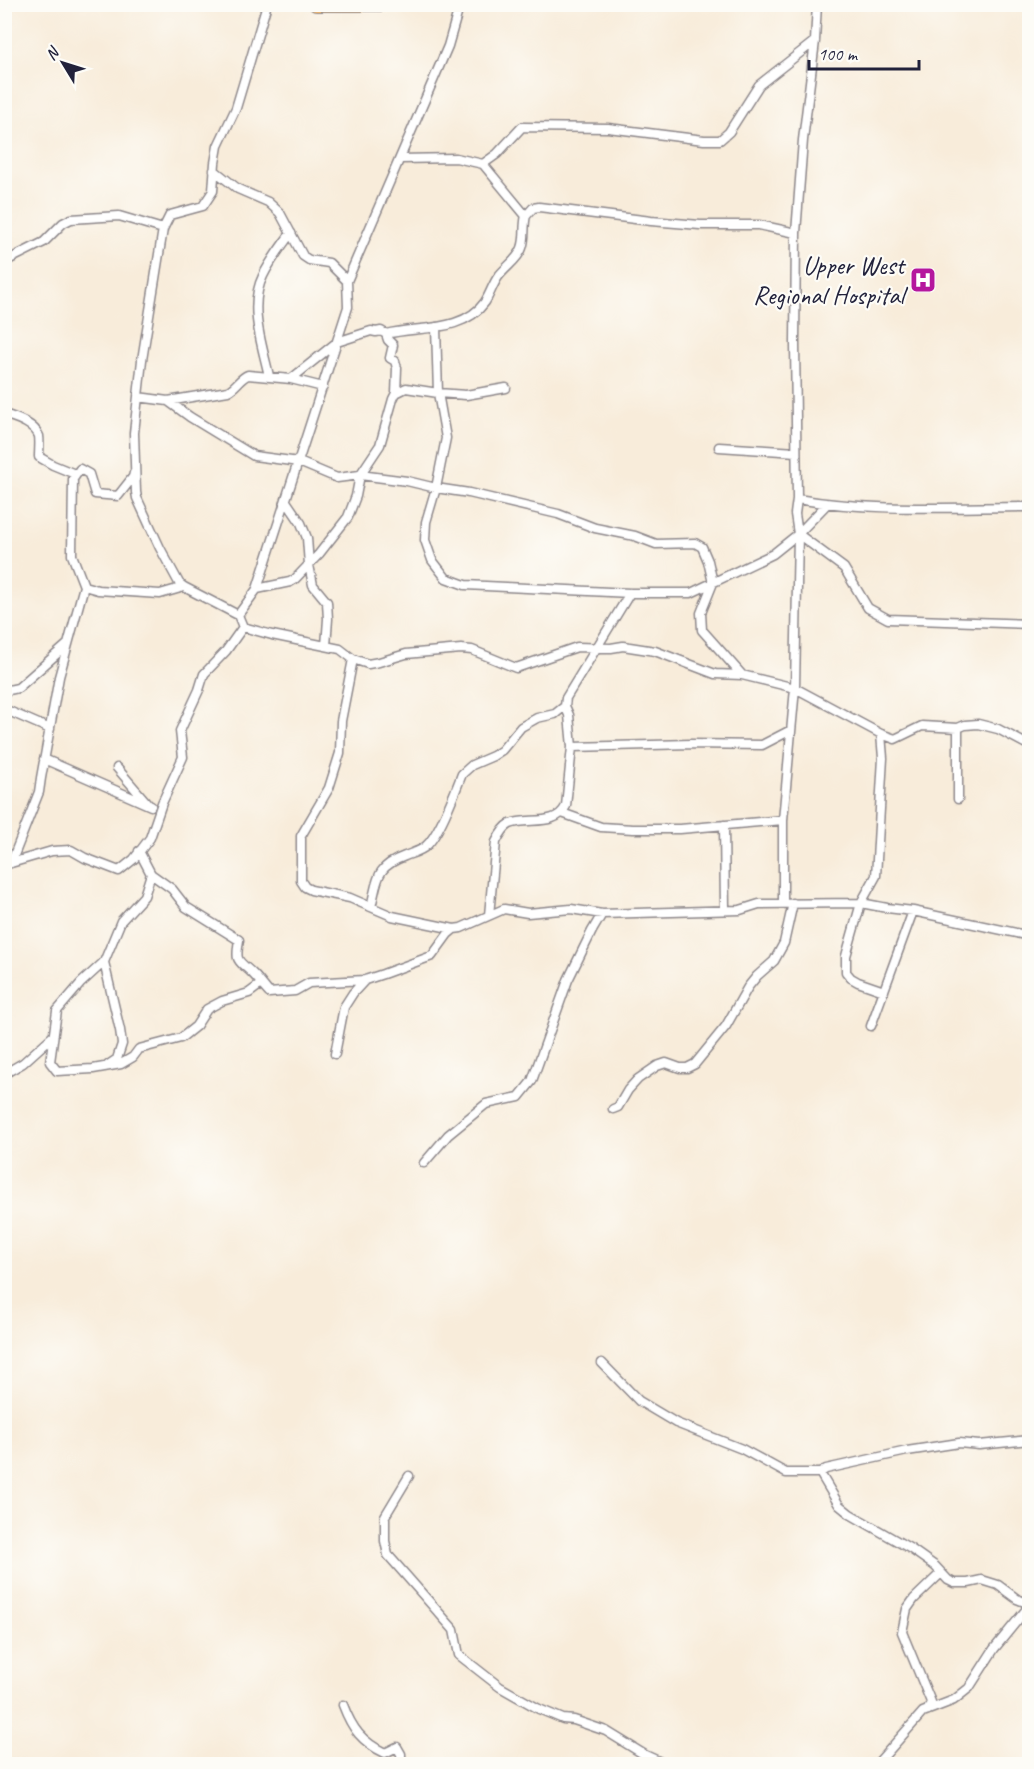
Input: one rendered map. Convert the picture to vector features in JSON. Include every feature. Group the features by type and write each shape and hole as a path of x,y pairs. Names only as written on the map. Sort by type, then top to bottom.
{"highway":[{"path":"316,4 387,4"}],"street":[{"path":"243,627 238,615 184,587 179,582 137,498 134,433 142,360 163,229 170,215 203,206 213,191 218,146 236,108 267,4"},
{"path":"238,615 257,589 299,462 348,307 347,281 448,46 460,4"},
{"path":"783,903 783,820 795,688 798,534 795,514 797,499 796,232 817,4"},
{"path":"483,164 497,154 522,127 608,128 720,140 729,132 759,85 815,41"},
{"path":"400,159 456,158 483,164 526,216"},
{"path":"214,170 238,189 274,207 280,213 306,259 329,263 347,281"},
{"path":"386,334 436,327 467,318 484,303 498,277 522,249 526,216 533,208 700,225 759,225 796,232"},
{"path":"4,262 44,242 63,223 71,219 119,216 163,229"},
{"path":"269,376 255,308 262,276 291,233"},
{"path":"436,327 438,393 446,438 436,488 426,522 425,540 432,560 446,578 465,585 630,593 691,592 713,584 773,554 798,534 827,504"},
{"path":"257,589 293,581 348,518 360,475 380,445 396,393 397,368 395,360 390,358 393,345 386,334 381,331 371,331 337,342 291,379"},
{"path":"138,397 168,401 228,391 248,375 291,379 323,387"},
{"path":"396,393 406,388 466,395 506,388"},
{"path":"168,401 217,435 254,456 299,462 337,477 360,475 469,493 558,514 595,528 635,536 656,544 695,543 702,548 705,554 713,584 700,613 702,630 742,675"},
{"path":"4,414 33,428 39,436 39,457 75,474"},
{"path":"719,447 796,452"},
{"path":"8,864 39,792 59,677 84,586 72,555 73,479 80,469 88,474 95,494 118,496 133,477 135,469"},
{"path":"797,499 827,504 1029,507"},
{"path":"286,501 307,538 313,585 327,602 327,646"},
{"path":"798,534 844,568 868,608 888,619 1029,624"},
{"path":"84,586 93,589 160,594 184,587"},
{"path":"489,915 496,842 501,833 509,825 556,818 566,806 572,747 569,716 565,706 566,698 630,593"},
{"path":"243,627 340,649 352,659 368,664 406,654 461,649 472,650 516,668 577,647 623,646 655,651 715,674 742,675 795,688 880,734 895,739 922,726 958,728 978,724 998,729 1029,746"},
{"path":"8,864 52,851 71,850 119,871 134,859 150,838 183,757 180,732 204,674 226,651 243,627"},
{"path":"4,691 18,688 68,644"},
{"path":"352,659 341,721 340,753 329,788 301,836 301,881 311,890 350,898 392,916 454,929"},
{"path":"371,907 379,874 385,866 425,848 433,839 466,769 502,750 521,727 537,718 555,714 565,706"},
{"path":"4,709 50,729"},
{"path":"958,728 958,800"},
{"path":"572,747 762,745 791,730"},
{"path":"880,734 884,758 876,876 861,903 846,956 846,972 858,982 884,991"},
{"path":"44,759 151,806"},
{"path":"117,768 159,813"},
{"path":"562,813 601,827 633,829 680,829 783,820"},
{"path":"724,825 725,910"},
{"path":"139,851 151,874 172,889 186,907 239,940 237,958 269,993"},
{"path":"151,874 144,896 121,921 104,962 81,983 57,1011 50,1062 57,1071 121,1064 133,1057 139,1049 181,1038 196,1026 207,1009 222,1001 249,993 261,984 269,993"},
{"path":"613,1109 618,1107 638,1079 657,1066 666,1063 687,1068 695,1064 726,1026 748,987 774,961 784,943 793,903"},
{"path":"269,993 295,991 309,983 365,980 432,956 454,929 504,909 528,913 571,909 602,914 740,910 759,904 861,903 913,911 1029,936"},
{"path":"871,1026 913,911"},
{"path":"424,1163 447,1135 486,1104 519,1097 532,1081 568,980 602,914"},
{"path":"104,962 122,1044 117,1059 106,1066"},
{"path":"335,1054 344,1007 365,980"},
{"path":"4,1074 22,1063 53,1036"},
{"path":"602,1363 639,1401 676,1423 742,1449 786,1473 820,1473 826,1469 907,1451 959,1443 979,1445 1029,1440"},
{"path":"820,1473 839,1504 850,1514 912,1549 935,1566 948,1580 968,1583 982,1581 998,1585 1017,1599 1029,1604 994,1649 969,1688 954,1700 923,1712 877,1764"},
{"path":"409,1476 385,1516 388,1555 454,1630 459,1655 500,1687 539,1709 554,1716 593,1725 665,1764"},
{"path":"928,1710 931,1702 902,1632 907,1609 941,1573"},
{"path":"343,1705 349,1722 361,1737 385,1753 397,1747 401,1754 401,1764"}],"place":[{"name":"Upper West Regional Hospital","path":"923,280"}]}
